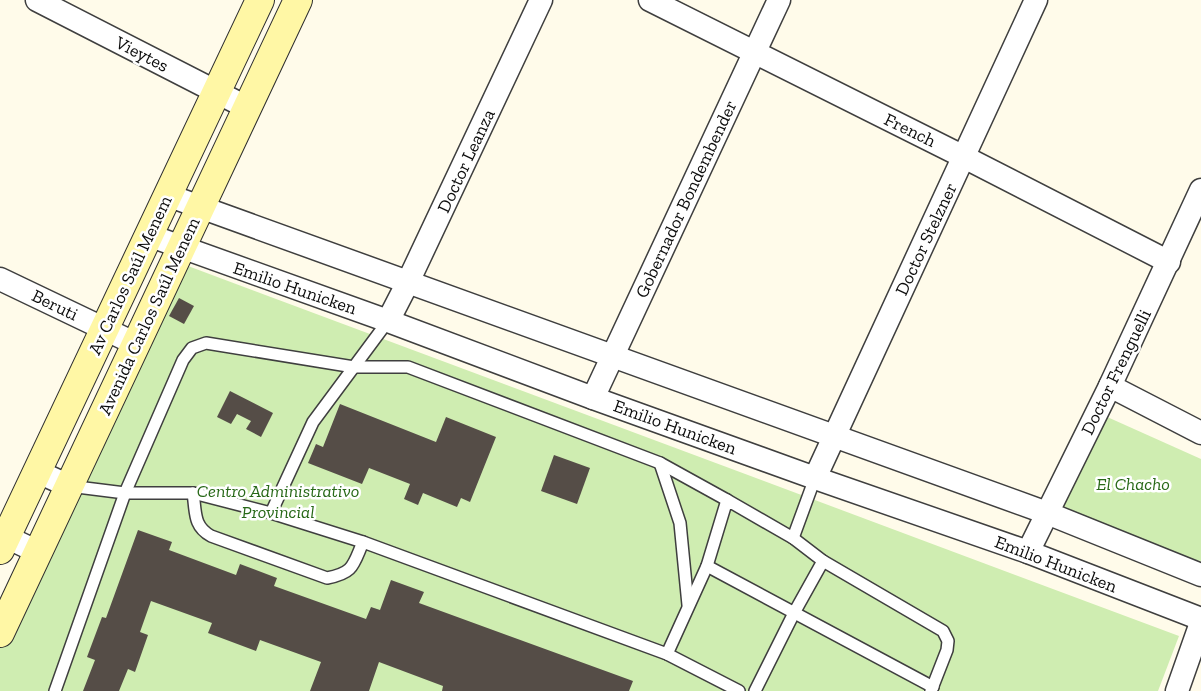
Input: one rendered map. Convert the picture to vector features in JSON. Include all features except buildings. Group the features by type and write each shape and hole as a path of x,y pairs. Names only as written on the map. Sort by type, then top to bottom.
{"street":[{"name":"Av Carlos Saúl Menem","path":"2,541 105,329 260,0"},
{"name":"Avenida Carlos Saúl Menem","path":"0,633 298,0"},
{"name":"Doctor Leanza","path":"388,321 541,0"},
{"name":"French","path":"650,0 1169,262"},
{"name":"Gobernador Bondembender","path":"593,398 779,0"},
{"name":"Doctor Stelzner","path":"815,478 1036,0"},
{"name":"Vieytes","path":"51,3 246,107"},
{"name":"Doctor Frenguelli","path":"1028,552 1110,386 1201,190"},
{"path":"167,194 1047,513 1201,575"},
{"name":"Emilio Hunicken","path":"148,235 815,478 1028,552 1201,619"},
{"name":"Beruti","path":"0,279 136,344"},
{"path":"1110,386 1201,432"},
{"path":"36,471 69,486"},
{"path":"2,541 38,552"},
{"path":"1177,691 1201,623"}],"lane":[{"path":"271,513 313,422 388,321"},
{"path":"55,691 125,493 183,360 192,348 206,343 354,367 408,367 660,463 793,538 823,561 943,631 948,641 947,650 932,689 707,566"},
{"path":"660,463 680,523 688,607"},
{"path":"793,538 815,478"},
{"path":"69,486 125,493 193,493 271,513 363,542 667,654 739,691"},
{"path":"193,493 196,519 201,530 211,536 327,578 343,575 352,568 363,542"},
{"path":"667,654 707,566 727,500"},
{"path":"755,691 794,613 823,561"}],"green space":[{"name":"Centro Administrativo Provincial","path":"180,263 1179,636 1158,691 0,691 0,646"},
{"name":"El Chacho","path":"1105,416 1201,459 1201,561 1060,513"}]}
